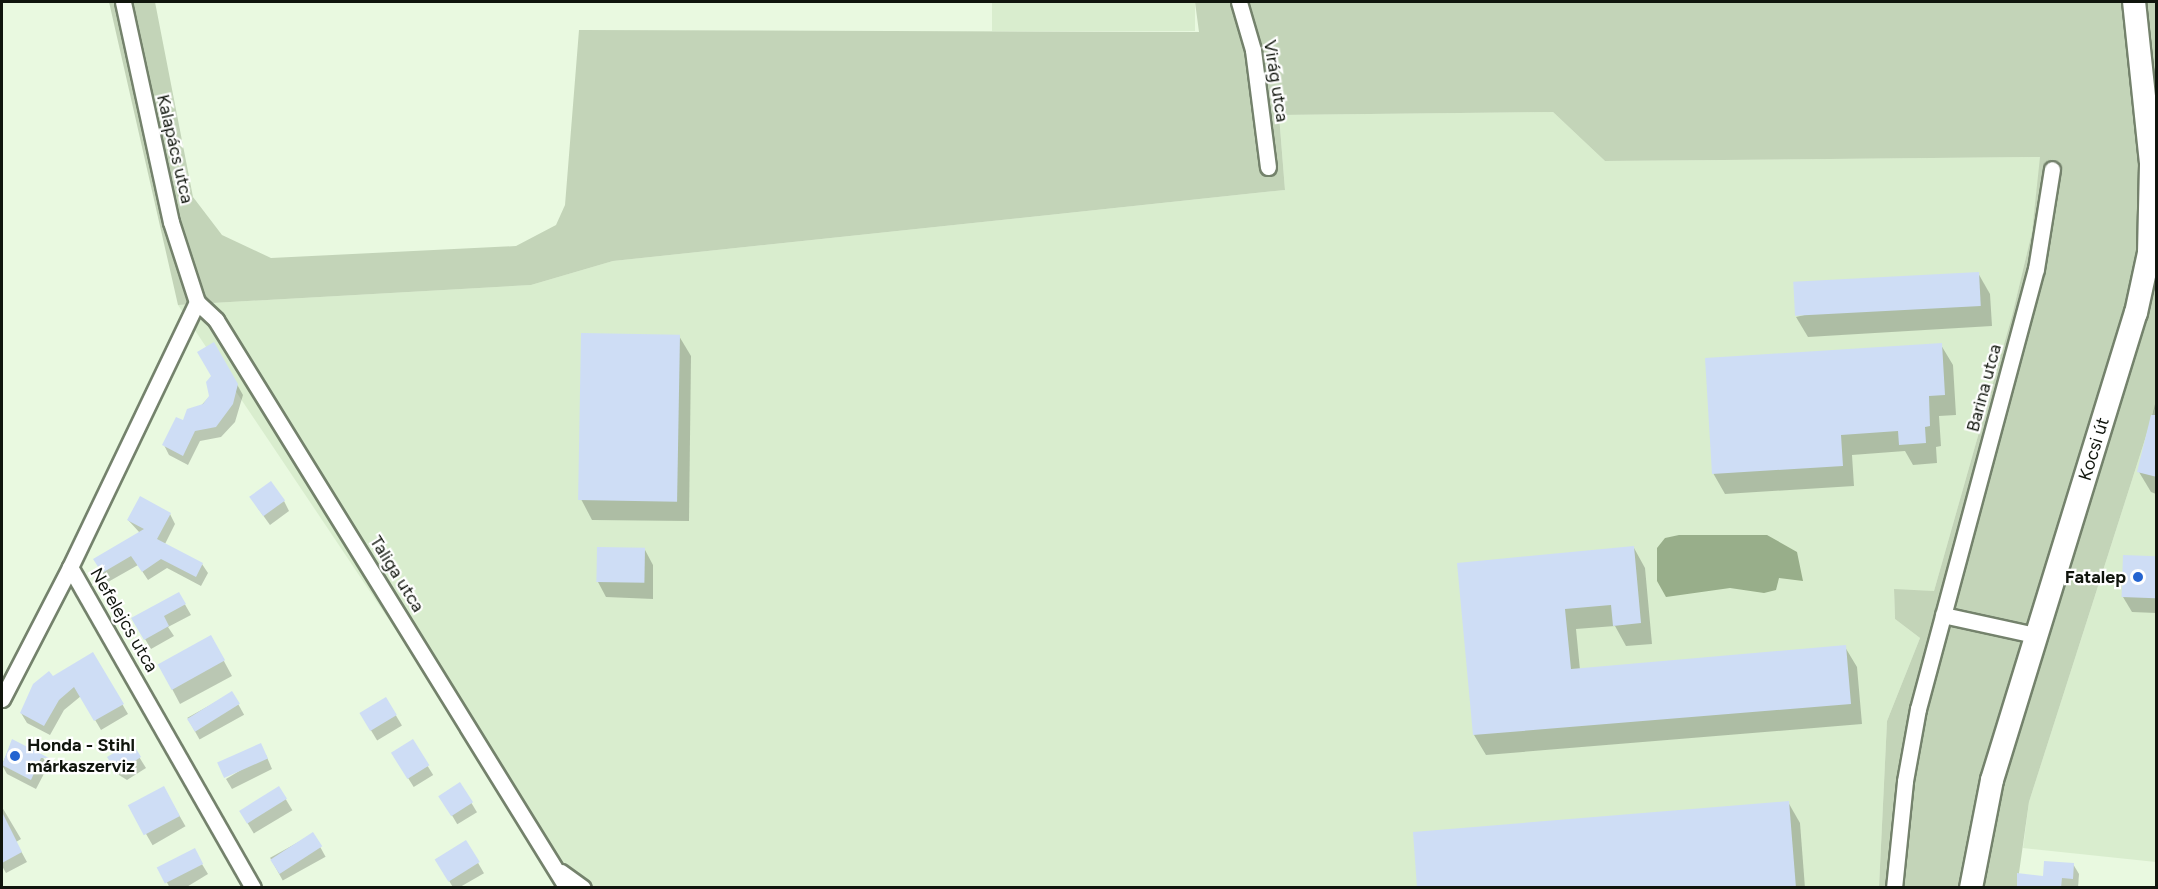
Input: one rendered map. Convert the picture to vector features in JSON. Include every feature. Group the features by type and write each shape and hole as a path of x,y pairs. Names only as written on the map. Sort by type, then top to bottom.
{"main road":[{"name":"Kocsi út","path":"1971,888 1984,811 2035,635 2136,313 2150,253 2151,163 2134,2"}],"street":[{"name":"Kalapács utca","path":"123,2 171,222 197,302"},
{"name":"Virág utca","path":"1239,2 1253,50 1268,167"},
{"name":"Barina utca","path":"1894,888 1909,749 2036,269 2052,169"},
{"name":"Nefelejcs utca","path":"197,302 70,567 253,888"},
{"name":"Taliga utca","path":"197,302 223,330 559,871 567,888"},
{"path":"2,699 70,567"},
{"path":"1943,615 2035,635"},
{"name":"Taliga utca","path":"559,871 583,888"}],"shaded area":[{"path":"109,2 155,2 193,197 222,235 271,258 516,246 556,225 565,205 579,30 1199,32 1195,2 2156,2 2156,405 2029,802 2017,887 1879,887 1887,721 1920,638 1895,619 1894,589 1934,591 2012,316 2032,232 2040,157 1605,161 1553,112 1279,115 1285,190 613,261 531,285 178,305"},
{"path":"992,2 1195,2 1195,31 992,31"},
{"path":"1553,112 1605,161 2041,157 2032,232 2012,316 1934,591 1894,590 1895,619 1920,638 1887,721 1879,887 568,887 178,305 531,285 613,261 1285,190 1279,115"},
{"path":"2156,405 2156,862 2023,848 2029,802"},
{"path":"1679,535 1767,535 1797,552 1803,581 1779,578 1776,590 1764,593 1730,588 1666,597 1657,581 1657,548 1665,538"}],"building":[{"path":"1979,272 1981,306 1795,316 1793,282"},
{"path":"581,333 680,335 677,502 578,500"},
{"path":"214,342 238,384 233,404 216,427 195,431 183,456 162,445 176,417 183,420 187,409 203,404 209,396 206,382 211,376 197,352"},
{"path":"1942,343 1945,395 1929,396 1930,426 1925,427 1926,443 1899,445 1898,431 1841,435 1843,466 1712,474 1705,358"},
{"path":"2151,415 2157,415 2157,477 2137,472"},
{"path":"271,481 285,500 263,516 249,497"},
{"path":"140,496 171,513 157,539 203,563 196,577 161,559 142,572 131,556 102,573 93,559 144,529 127,520"},
{"path":"1634,546 1641,623 1613,626 1611,605 1565,609 1571,669 1846,645 1851,704 1473,735 1457,563"},
{"path":"597,547 645,548 644,583 596,582"},
{"path":"2123,555 2156,556 2156,598 2122,597"},
{"path":"179,592 186,604 164,616 169,626 144,640 131,618"},
{"path":"211,635 225,660 172,690 158,665"},
{"path":"93,652 124,704 94,721 74,687 59,700 44,726 20,713 33,684 49,671 53,676"},
{"path":"232,691 240,704 195,732 187,719"},
{"path":"386,697 397,715 370,731 359,713"},
{"path":"12,739 49,758 41,758 31,780 2,765"},
{"path":"413,739 429,765 407,779 391,753"},
{"path":"132,742 141,757 121,770 112,765 107,757"},
{"path":"261,743 268,759 224,778 217,763"},
{"path":"460,782 473,802 451,816 438,796"},
{"path":"164,786 180,816 144,835 128,805"},
{"path":"279,786 287,799 247,824 239,811"},
{"path":"1789,801 1796,888 1417,888 1413,832"},
{"path":"2,812 22,852 2,863"},
{"path":"313,832 322,846 279,874 270,860"},
{"path":"466,840 480,862 448,882 435,860"},
{"path":"195,848 203,864 165,884 157,868"},
{"path":"2044,861 2074,863 2073,879 2062,878 2061,888 2017,888 2017,873 2043,876"}],"place":[{"name":"Fatalep","path":"2138,577"},
{"name":"Honda - Stihl márkaszerviz","path":"15,756"}]}
